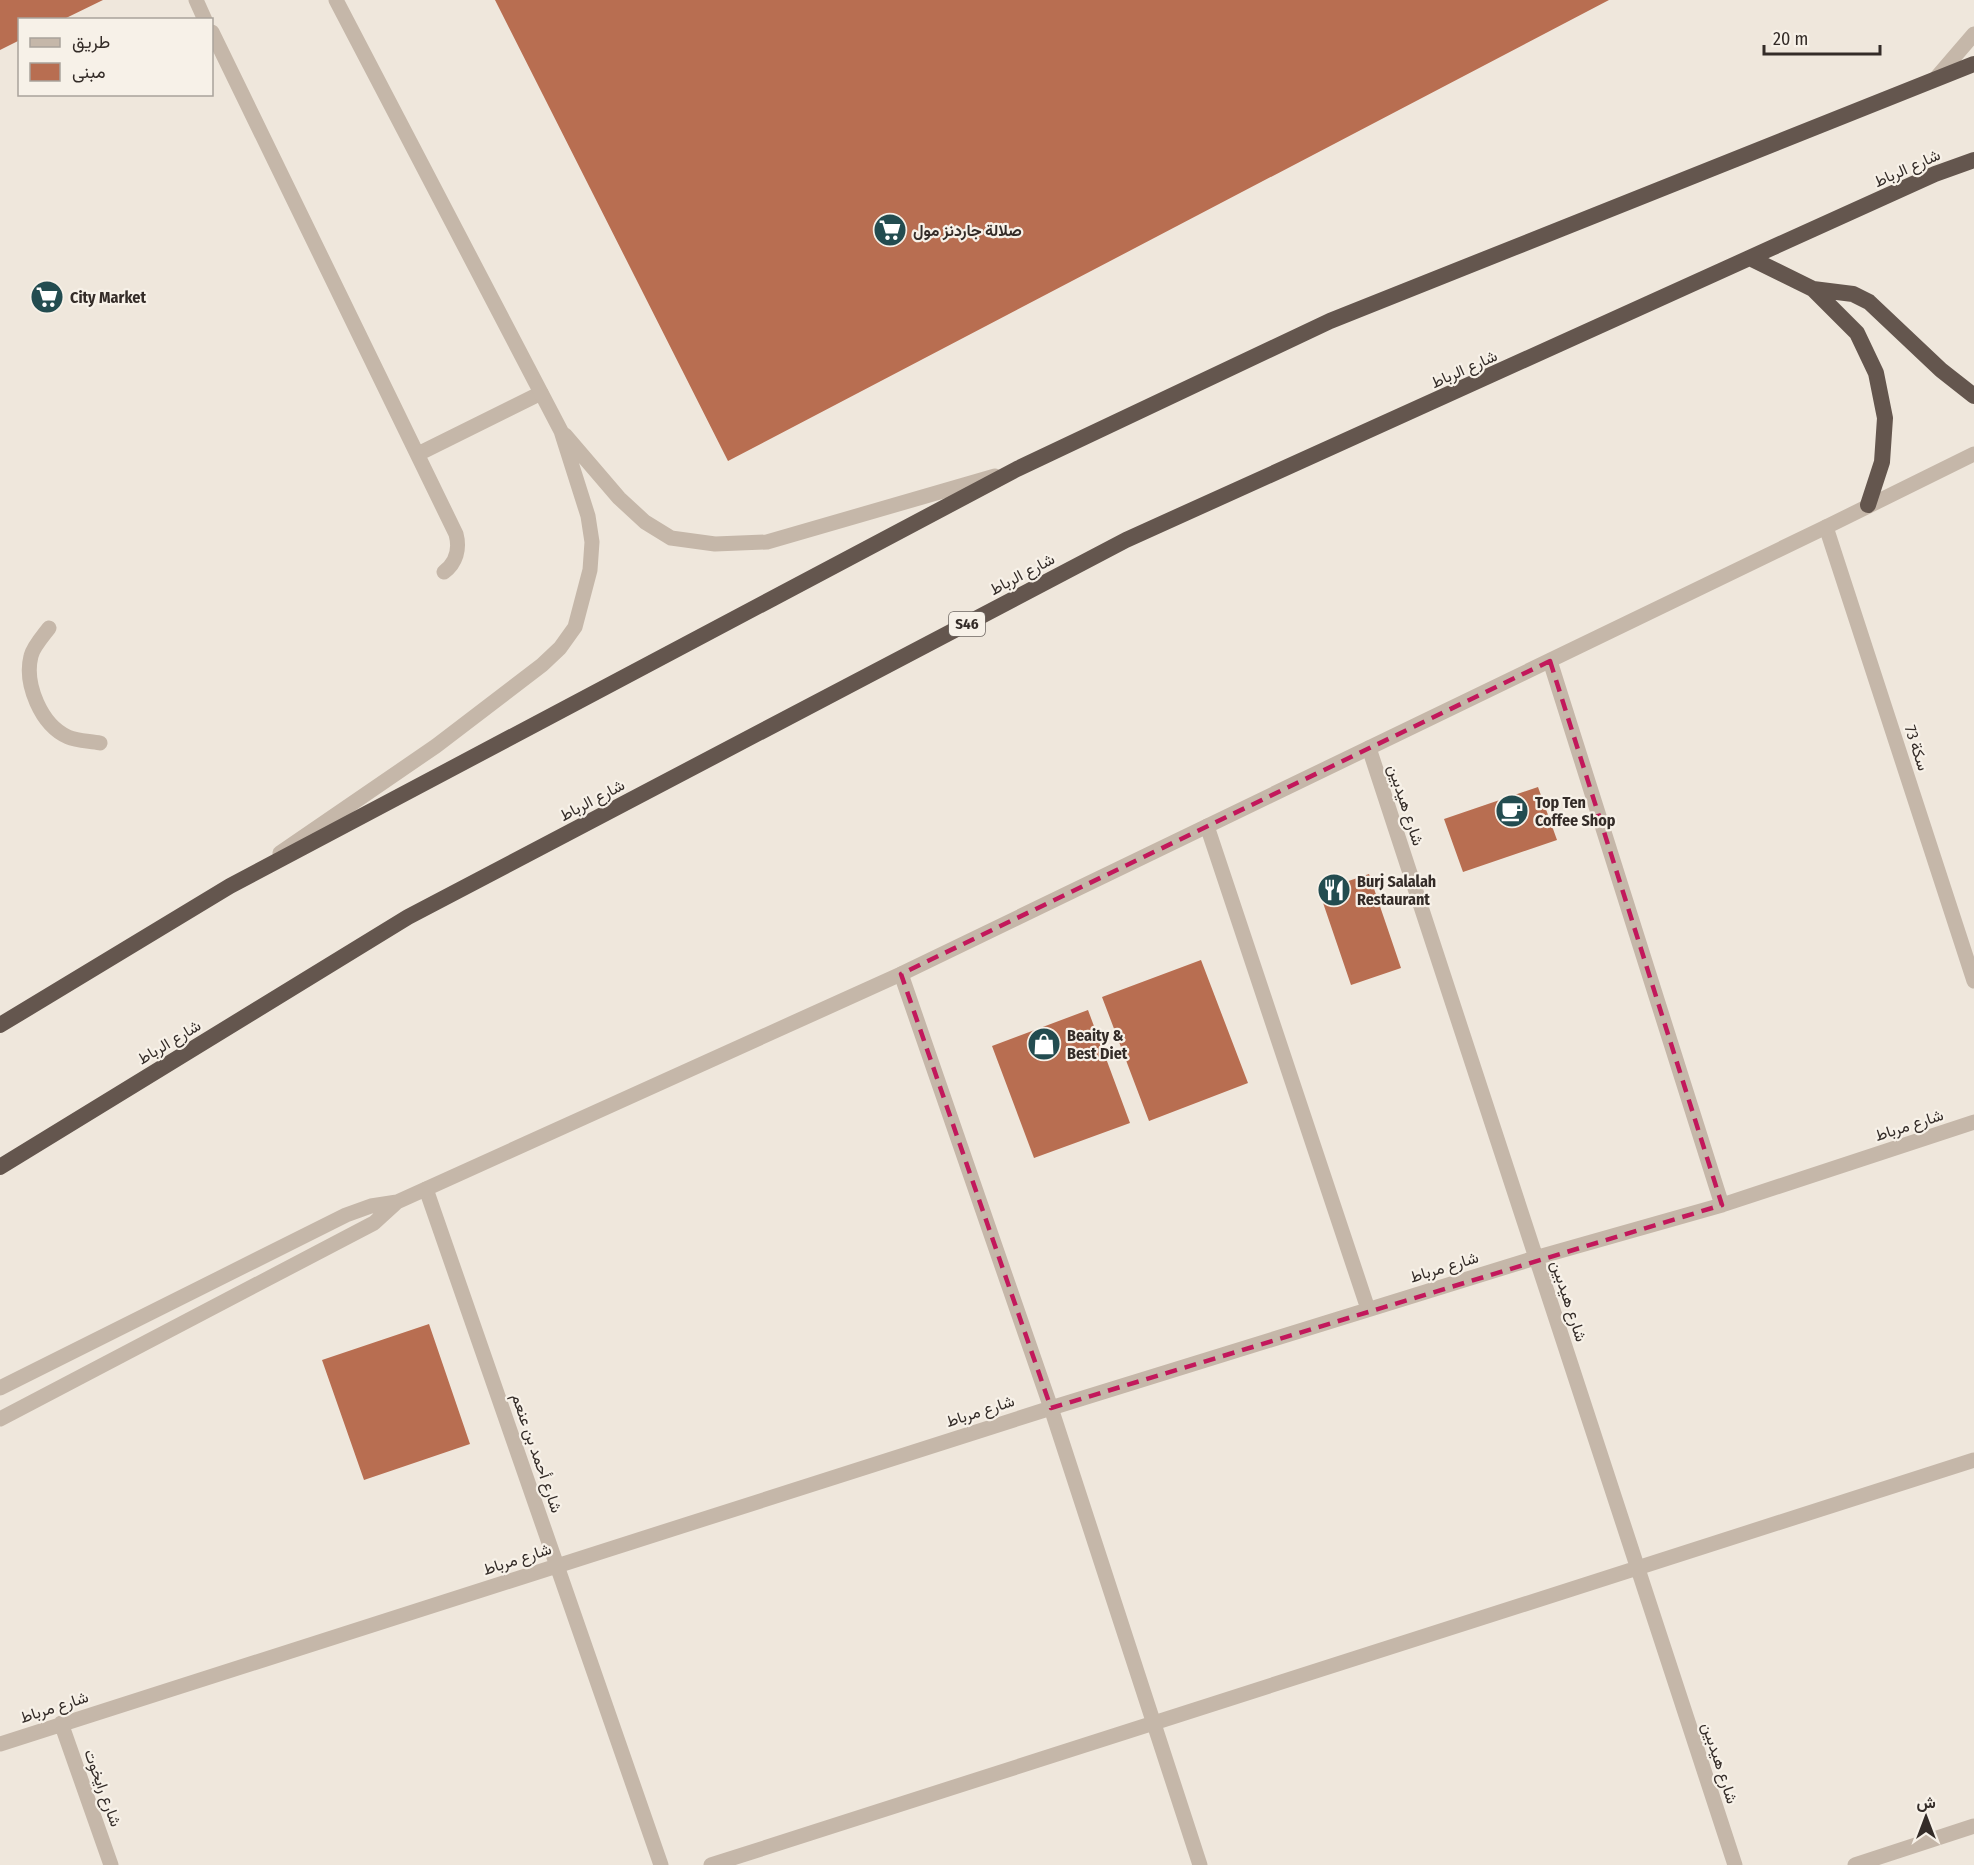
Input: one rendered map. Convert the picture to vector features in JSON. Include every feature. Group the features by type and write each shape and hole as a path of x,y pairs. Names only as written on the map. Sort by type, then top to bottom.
{"highway":[{"path":"0,1025 230,886 1017,469 1330,321 1974,64"},
{"name":"شارع الرباط","path":"0,1167 408,917 1126,540 1752,259 1935,174 1974,160"},
{"path":"1752,259 1813,289 1857,333 1876,374 1885,418 1882,462 1868,505"},
{"path":"1813,289 1853,294 1869,302 1941,370 1974,396"}],"street":[{"path":"196,0 204,18"},
{"path":"230,886 436,746 542,665 560,648 575,627 590,570 592,542 588,516 561,430 336,0"},
{"path":"213,34 418,454 458,542 455,560 444,572"},
{"path":"1937,77 1974,34"},
{"path":"418,454 541,393"},
{"path":"561,430 619,498 645,522 671,538 715,544 766,542 1017,469"},
{"path":"0,1388 346,1215 371,1206 397,1202 901,974 1826,528 1974,454"},
{"name":"سكة 73","path":"1826,528 1974,981"},
{"path":"49,628 31,654 29,678 35,701 48,721 67,737 100,743"},
{"path":"1550,661 1722,1205"},
{"name":"شارع هيدبين","path":"1369,748 1735,1865"},
{"path":"1207,826 1368,1309"},
{"path":"901,974 1051,1408 1200,1865"},
{"name":"شارع مرباط","path":"0,1744 1051,1408 1535,1258 1722,1205 1974,1122"},
{"name":"شارع أحمد بن عنعم","path":"426,1189 661,1865"},
{"path":"0,1419 374,1223 397,1202"},
{"path":"711,1865 1974,1460"},
{"name":"شارع رايخوت","path":"61,1723 111,1865"},
{"path":"1855,1865 1974,1826"}],"highlighted area":[{"path":"1550,661 1722,1205 1051,1408 901,974"}],"building":[{"path":"0,0 103,0 66,18 18,18 18,41 0,50"},
{"name":"صلالة جاردنز مول","path":"495,0 1609,0 728,461"},
{"path":"1538,787 1557,840 1463,872 1444,819"},
{"path":"1369,874 1401,968 1351,985 1319,891"},
{"path":"1201,960 1248,1083 1149,1121 1102,997"},
{"path":"1088,1010 1130,1123 1034,1158 992,1046"},
{"path":"429,1324 470,1444 364,1480 322,1360"}],"place":[{"name":"صلالة جاردنز مول","path":"890,230"},
{"name":"City Market","path":"47,297"},
{"name":"Top Ten Coffee Shop","path":"1512,811"},
{"name":"Burj Salalah Restaurant","path":"1334,890"},
{"name":"Beaity & Best Diet","path":"1044,1044"}]}
